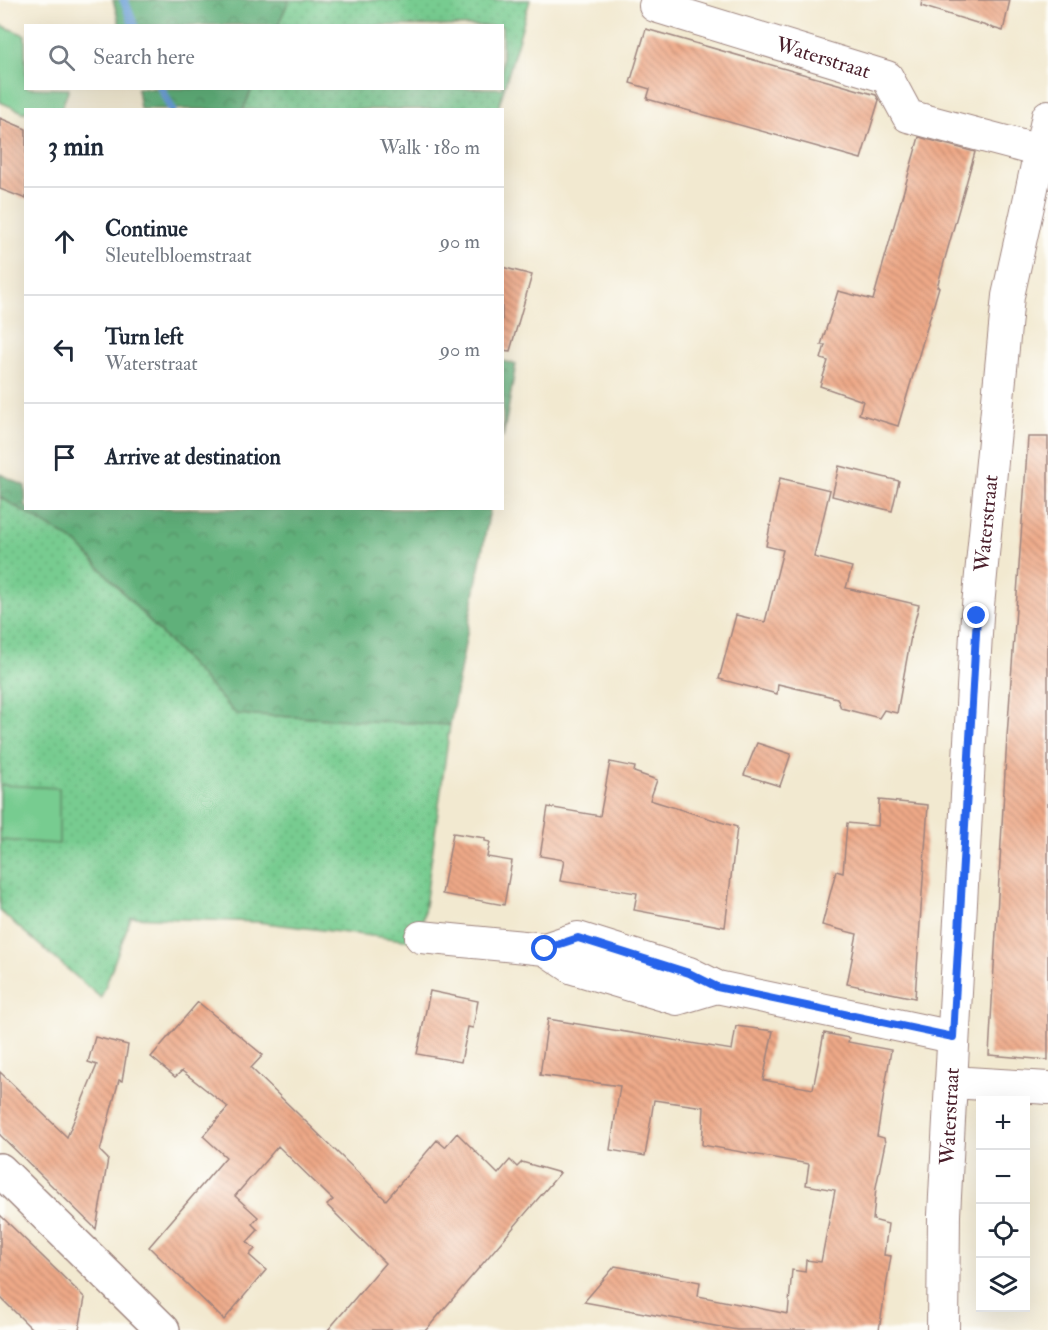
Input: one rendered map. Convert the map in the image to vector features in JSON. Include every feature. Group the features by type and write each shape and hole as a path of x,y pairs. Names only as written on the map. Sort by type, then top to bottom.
{"street":[{"name":"Waterstraat","path":"655,6 887,77 908,116 1040,151"},
{"name":"Waterstraat","path":"943,1330 944,1215 977,616 1008,296 1048,116"},
{"path":"421,937 545,949 578,938 689,973 717,987 953,1037"},
{"path":"951,1082 1048,1088"},
{"path":"0,1170 163,1330"}],"green space":[{"path":"113,0 289,0 278,24 119,24"},
{"path":"289,0 530,0 504,89 504,24 278,24"},
{"path":"0,25 24,35 24,90 69,90 61,108 24,108 24,113 0,102"},
{"path":"137,90 252,90 244,108 140,108"},
{"path":"252,90 504,90 498,108 244,108"},
{"path":"504,361 516,364 504,432"},
{"path":"0,474 24,486 24,510 490,510 450,725 236,714 77,543 0,497"},
{"path":"0,497 77,543 236,714 450,725 420,942 257,922 131,917 101,998 0,911"},
{"path":"0,785 59,788 59,844 0,840"}],"building":[{"path":"922,0 1010,0 1003,31 921,6"},
{"path":"646,29 876,95 879,100 861,159 647,99 650,89 630,83"},
{"path":"0,118 24,128 24,198 0,189"},
{"path":"919,137 975,152 937,287 939,287 898,426 859,414 863,401 820,386 828,361 821,359 825,345 821,345 838,291 873,300"},
{"path":"504,268 532,275 510,351 504,350"},
{"path":"1028,437 1048,437 1048,1060 989,1055 1007,737"},
{"path":"839,466 899,481 892,511 832,496"},
{"path":"780,478 830,490 814,557 852,567 846,588 919,605 897,713 884,710 879,718 841,708 837,698 778,684 777,694 719,679 736,615 765,622 783,550 766,546"},
{"path":"757,743 791,754 780,786 744,775"},
{"path":"610,762 635,767 634,772 657,780 650,800 737,827 725,927 634,910 637,893 560,881 564,860 540,856 548,807 600,816"},
{"path":"879,800 928,805 915,998 847,984 857,934 822,925 836,871 843,873 847,823 878,826"},
{"path":"453,833 485,838 485,841 490,842 487,857 512,861 504,905 442,894"},
{"path":"430,991 478,1001 473,1028 468,1027 461,1062 417,1054"},
{"path":"198,1002 263,1055 251,1068 386,1200 437,1140 445,1147 457,1133 498,1174 510,1160 517,1167 522,1162 560,1173 426,1330 328,1330 385,1263 327,1205 333,1200 278,1146 235,1196 258,1217 252,1224 258,1230 247,1242 255,1249 249,1255 266,1270 224,1320 149,1247 226,1157 203,1136 228,1107 182,1071 175,1077 151,1057"},
{"path":"548,1019 732,1050 736,1026 773,1031 763,1080 813,1089 824,1033 849,1038 848,1042 891,1050 877,1136 884,1138 885,1143 876,1187 873,1220 888,1224 884,1255 891,1256 879,1330 737,1330 584,1302 615,1266 700,1282 698,1296 788,1314 792,1270 805,1272 806,1260 821,1262 835,1190 806,1185 809,1164 702,1145 704,1107 654,1100 645,1156 610,1150 620,1086 540,1075"},
{"path":"95,1037 128,1045 122,1081 119,1080 100,1151 108,1159 96,1229 0,1135 0,1072 67,1137 97,1065 88,1062"},
{"path":"0,1215 85,1298 79,1330 33,1330 0,1297"}],"waterway":[{"path":"124,0 133,24"},
{"path":"162,90 171,108"}],"route":[{"path":"545,949 578,938 689,973 717,987 953,1037 977,616"}]}
